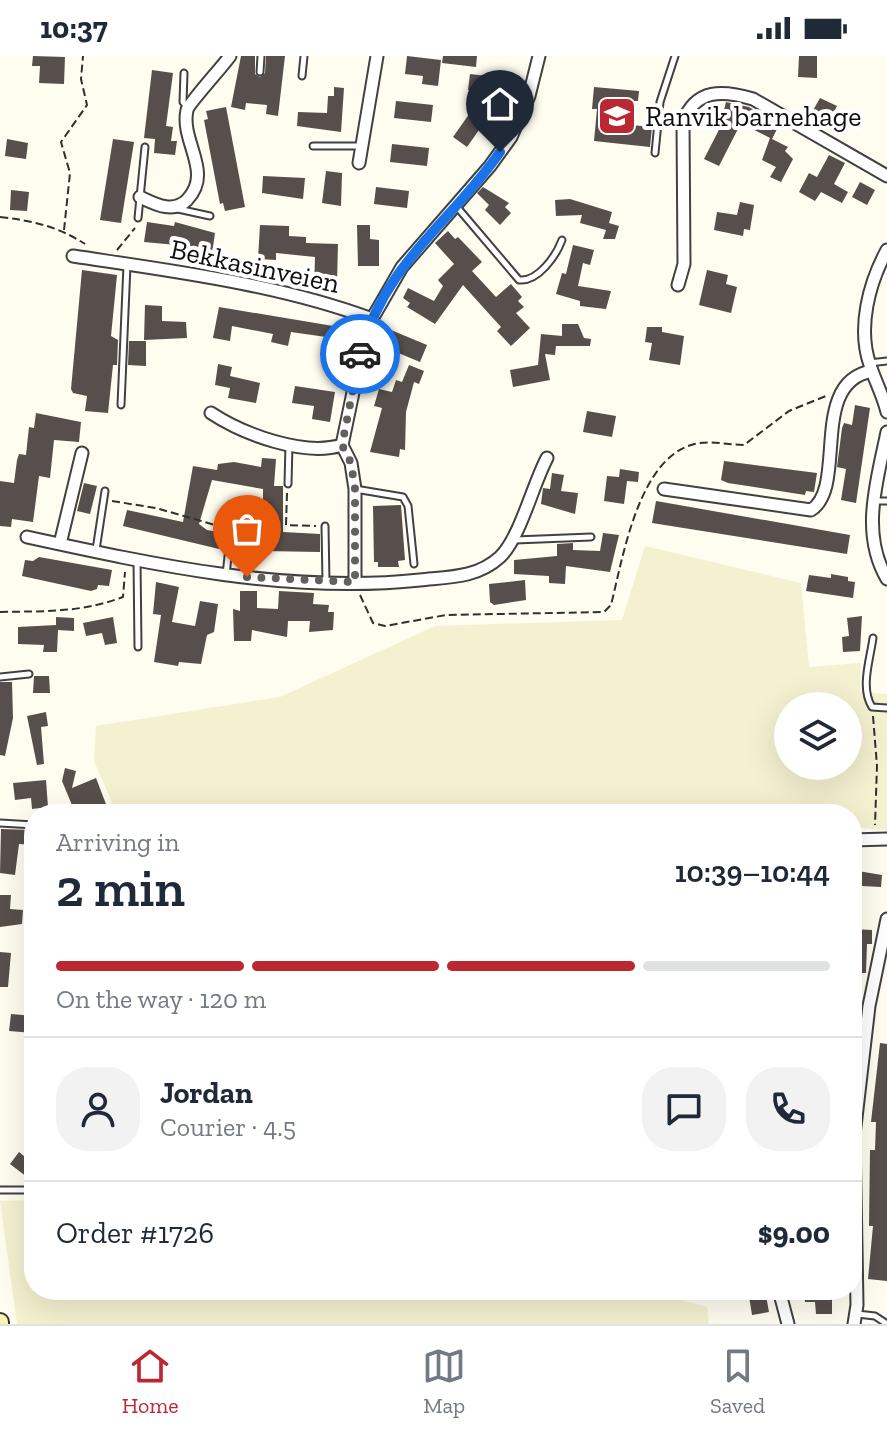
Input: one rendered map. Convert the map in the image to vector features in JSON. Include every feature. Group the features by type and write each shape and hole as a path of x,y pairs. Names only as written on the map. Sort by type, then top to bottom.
{"street":[{"path":"140,197 173,208 183,204 198,183 187,123 188,108 230,56"},
{"path":"359,163 377,56"},
{"path":"355,582 355,489 351,463 342,445 352,384 372,319 415,249 456,206 511,137 529,96 539,56"},
{"path":"678,285 684,264 683,122 693,101 702,96 733,93 753,99 887,176"},
{"path":"887,250 882,275 865,318 871,367 887,412"},
{"name":"Bekkasinveien","path":"73,256 128,264 341,308 372,319"},
{"path":"664,489 811,510 822,499 834,420 842,392 855,375 871,367"},
{"path":"211,413 242,432 317,449 342,445"},
{"path":"887,432 883,503 874,551 887,579"},
{"path":"60,544 82,453"},
{"path":"27,537 225,576 375,585 474,574 502,555 547,458"},
{"path":"862,840 887,839"},
{"path":"862,1066 869,1006 887,919"},
{"path":"782,1300 788,1324"}],"lane":[{"path":"260,72 261,56"},
{"path":"302,76 304,56"},
{"path":"655,153 660,102 675,56"},
{"path":"184,73 183,102 188,108"},
{"path":"313,146 362,146"},
{"path":"138,218 145,147"},
{"path":"456,206 519,280 533,278 550,260 562,240"},
{"path":"173,208 210,216"},
{"name":"Bekkasinveien","path":"121,405 128,264"},
{"path":"871,367 887,361"},
{"path":"288,484 289,443"},
{"path":"355,489 403,497 408,506 414,564"},
{"path":"96,551 105,491"},
{"path":"325,526 326,582"},
{"path":"225,576 231,529"},
{"path":"510,542 530,537 591,537"},
{"path":"131,558 138,647"},
{"path":"873,638 866,682 872,707 887,708"},
{"path":"0,677 29,674"},
{"path":"0,823 24,824"},
{"path":"0,1190 24,1190"},
{"path":"855,1319 875,1316 887,1324"}],"path":[{"path":"64,230 70,173 61,142 87,105 81,79 83,56"},
{"path":"0,217 39,222 64,230 89,246"},
{"path":"114,262 117,250 135,230 138,218"},
{"path":"288,484 286,525 325,526"},
{"path":"104,500 156,508 231,529"},
{"path":"0,612 75,612 123,597 131,558"},
{"path":"872,707 877,766 874,839"}],"shaded area":[{"path":"645,546 801,583 809,667 861,663 860,692 774,692 774,780 862,780 862,692 887,694 887,830 862,828 862,804 113,804 94,761 96,726 280,697 435,626 622,620"},
{"path":"24,1200 24,1300 681,1300 707,1307 709,1324 17,1324 0,1201"}],"building":[{"path":"33,56 65,57 64,84 39,83 40,66 32,66"},
{"path":"241,56 255,56 255,74 260,77 265,73 266,56 285,56 278,116 266,114 267,105 246,103 245,110 231,107"},
{"path":"407,56 441,60 438,86 422,84 423,76 405,74"},
{"path":"443,56 477,56 476,67 442,63"},
{"path":"799,56 817,56 817,78 798,77"},
{"path":"152,70 173,73 166,126 173,127 171,141 177,141 175,155 154,153 155,139 144,138"},
{"path":"470,74 487,76 485,93 468,90"},
{"path":"334,87 344,88 341,132 297,126 298,112 327,113 328,96 334,96"},
{"path":"594,87 639,91 638,101 633,101 631,125 652,127 650,147 594,141 597,109 592,109"},
{"path":"820,98 837,106 834,112 849,120 841,135 820,124 822,120 811,114"},
{"path":"396,101 433,105 431,122 394,118"},
{"path":"726,102 749,107 779,125 772,139 788,147 785,151 793,159 781,182 770,177 776,167 762,160 770,138 741,123 719,166 704,159 725,118 722,118"},
{"path":"226,107 245,207 225,211 223,203 220,204 204,120 208,119 206,111"},
{"path":"472,110 483,112 482,119 492,122 488,133 479,130 467,147 453,137"},
{"path":"7,139 28,143 26,159 5,156"},
{"path":"113,139 134,142 121,223 100,220"},
{"path":"392,144 429,148 427,166 390,162"},
{"path":"829,155 845,163 834,184 848,192 842,203 821,192 815,201 799,192 809,173 817,177"},
{"path":"326,171 342,173 341,206 322,203"},
{"path":"263,176 305,178 303,199 262,193"},
{"path":"860,182 875,190 867,205 852,197"},
{"path":"376,187 409,191 407,208 374,204"},
{"path":"483,187 509,203 505,207 511,213 500,225 485,210 489,205 477,193"},
{"path":"11,190 29,192 27,211 10,210"},
{"path":"570,199 612,212 609,223 619,226 615,239 603,239 606,230 580,223 582,215 556,216 555,200"},
{"path":"740,202 754,205 750,230 744,229 743,236 714,230 717,212 737,215"},
{"path":"147,222 174,226 175,222 215,233 212,254 198,251 198,247 144,242"},
{"path":"260,225 289,226 289,236 306,237 306,243 338,244 337,282 328,281 327,290 314,289 315,257 276,253 276,260 258,259"},
{"path":"357,225 370,225 370,239 379,240 379,266 358,266"},
{"path":"448,231 482,262 472,271 496,297 511,284 522,297 518,301 524,307 516,313 530,328 511,346 497,331 501,327 463,285 435,324 407,307 410,303 403,298 408,288 434,301 443,286 438,280 454,264 435,243"},
{"path":"573,245 594,250 590,265 583,263 578,286 611,291 606,309 580,306 580,301 556,294 562,273 566,274"},
{"path":"82,270 117,275 111,336 118,340 117,365 113,365 108,413 85,411 87,396 73,393 71,389"},
{"path":"707,270 728,275 726,284 737,287 731,313 699,305"},
{"path":"145,305 162,306 162,321 186,322 187,338 144,340"},
{"path":"219,307 345,328 340,360 323,358 326,337 291,332 288,346 271,342 273,334 232,326 230,341 213,338"},
{"path":"562,324 578,324 584,338 591,339 590,346 556,346 555,355 545,354 550,380 513,387 510,370 538,365 541,334 562,336"},
{"path":"647,327 662,327 662,332 684,336 680,365 649,360 652,343 645,342"},
{"path":"391,330 427,345 420,362 384,347"},
{"path":"129,341 146,341 146,366 128,365"},
{"path":"218,364 232,367 230,376 260,383 256,403 228,398 230,388 215,385"},
{"path":"409,365 424,371 419,384 414,382 406,412 405,450 400,449 399,457 370,452 382,408 374,406 379,389 392,392 396,380 402,382"},
{"path":"295,386 335,392 330,422 312,419 314,406 292,403"},
{"path":"855,405 870,408 856,503 841,500 846,469 837,467 842,428 844,423 852,425"},
{"path":"587,411 616,416 612,437 583,432"},
{"path":"36,413 81,422 79,442 54,440 50,478 39,476 33,522 12,519 11,527 0,526 0,481 14,483 17,460 19,454 26,455 29,427 34,428"},
{"path":"262,458 276,459 274,486 283,486 283,532 320,534 320,552 263,551 263,489 212,480 199,524 207,530 223,533 219,549 123,526 127,510 183,522 193,466 217,470 218,464 234,462 261,467"},
{"path":"724,461 817,473 814,492 806,491 805,495 728,483 721,480"},
{"path":"620,469 639,472 638,482 627,481 624,504 604,501 607,476 619,477"},
{"path":"552,473 564,475 561,491 578,493 575,514 541,504 543,488 550,489"},
{"path":"84,483 97,486 90,514 77,511"},
{"path":"656,501 850,535 847,554 652,523"},
{"path":"401,505 405,560 398,561 399,567 378,567 378,562 374,562 373,506"},
{"path":"603,533 619,535 610,572 566,566 565,584 549,583 549,576 514,574 514,560 557,556 557,544 573,543 573,550 600,551"},
{"path":"39,557 112,570 109,586 98,585 91,591 22,576 25,560 33,561"},
{"path":"831,574 848,577 848,581 855,582 853,598 806,591 809,575 831,578"},
{"path":"525,580 526,600 494,605 490,602 489,584"},
{"path":"156,582 179,587 172,622 195,626 200,601 218,604 214,632 207,635 201,664 179,662 178,666 154,662 161,615 153,614"},
{"path":"240,591 257,591 257,608 278,609 279,591 314,593 313,604 329,605 328,612 334,612 333,630 309,632 310,621 288,621 287,637 252,630 251,641 234,641 233,609 240,611"},
{"path":"862,616 860,651 843,652 842,637 849,636 847,618"},
{"path":"56,617 74,618 74,631 58,630 57,652 43,652 44,645 18,644 18,627 56,625"},
{"path":"113,617 117,643 105,645 102,633 86,636 83,623"},
{"path":"34,676 49,676 50,693 33,693"},
{"path":"0,682 12,682 13,718 5,756 0,755"},
{"path":"46,712 48,726 41,727 44,764 37,765 27,716"},
{"path":"65,768 76,771 72,788 96,778 106,804 72,804 62,781"},
{"path":"46,780 48,804 32,804 31,798 15,800 13,783"},
{"path":"1,829 24,830 24,844 19,844 15,875 0,873"},
{"path":"862,872 882,875 881,887 862,886"},
{"path":"0,895 11,895 10,909 23,910 22,924 0,927"},
{"path":"862,930 872,930 872,944 867,944 866,973 862,973"},
{"path":"0,952 11,953 8,987 0,987"},
{"path":"11,1014 24,1015 24,1032 9,1031"},
{"path":"880,1043 887,1044 887,1281 868,1279 873,1226 869,1226 870,1150 875,1150 876,1122 871,1122"},
{"path":"19,1152 24,1156 24,1175 10,1164"},
{"path":"750,1300 767,1300 769,1312 752,1315"},
{"path":"832,1300 832,1314 816,1314 815,1302 805,1302"}],"way so far":[{"path":"247,577 355,582 355,489 351,463 342,445 360,354"}],"place":[{"name":"Ranvik barnehage","path":"617,116"}],"route":[{"path":"360,354 372,319 402,267 500,152"}]}
